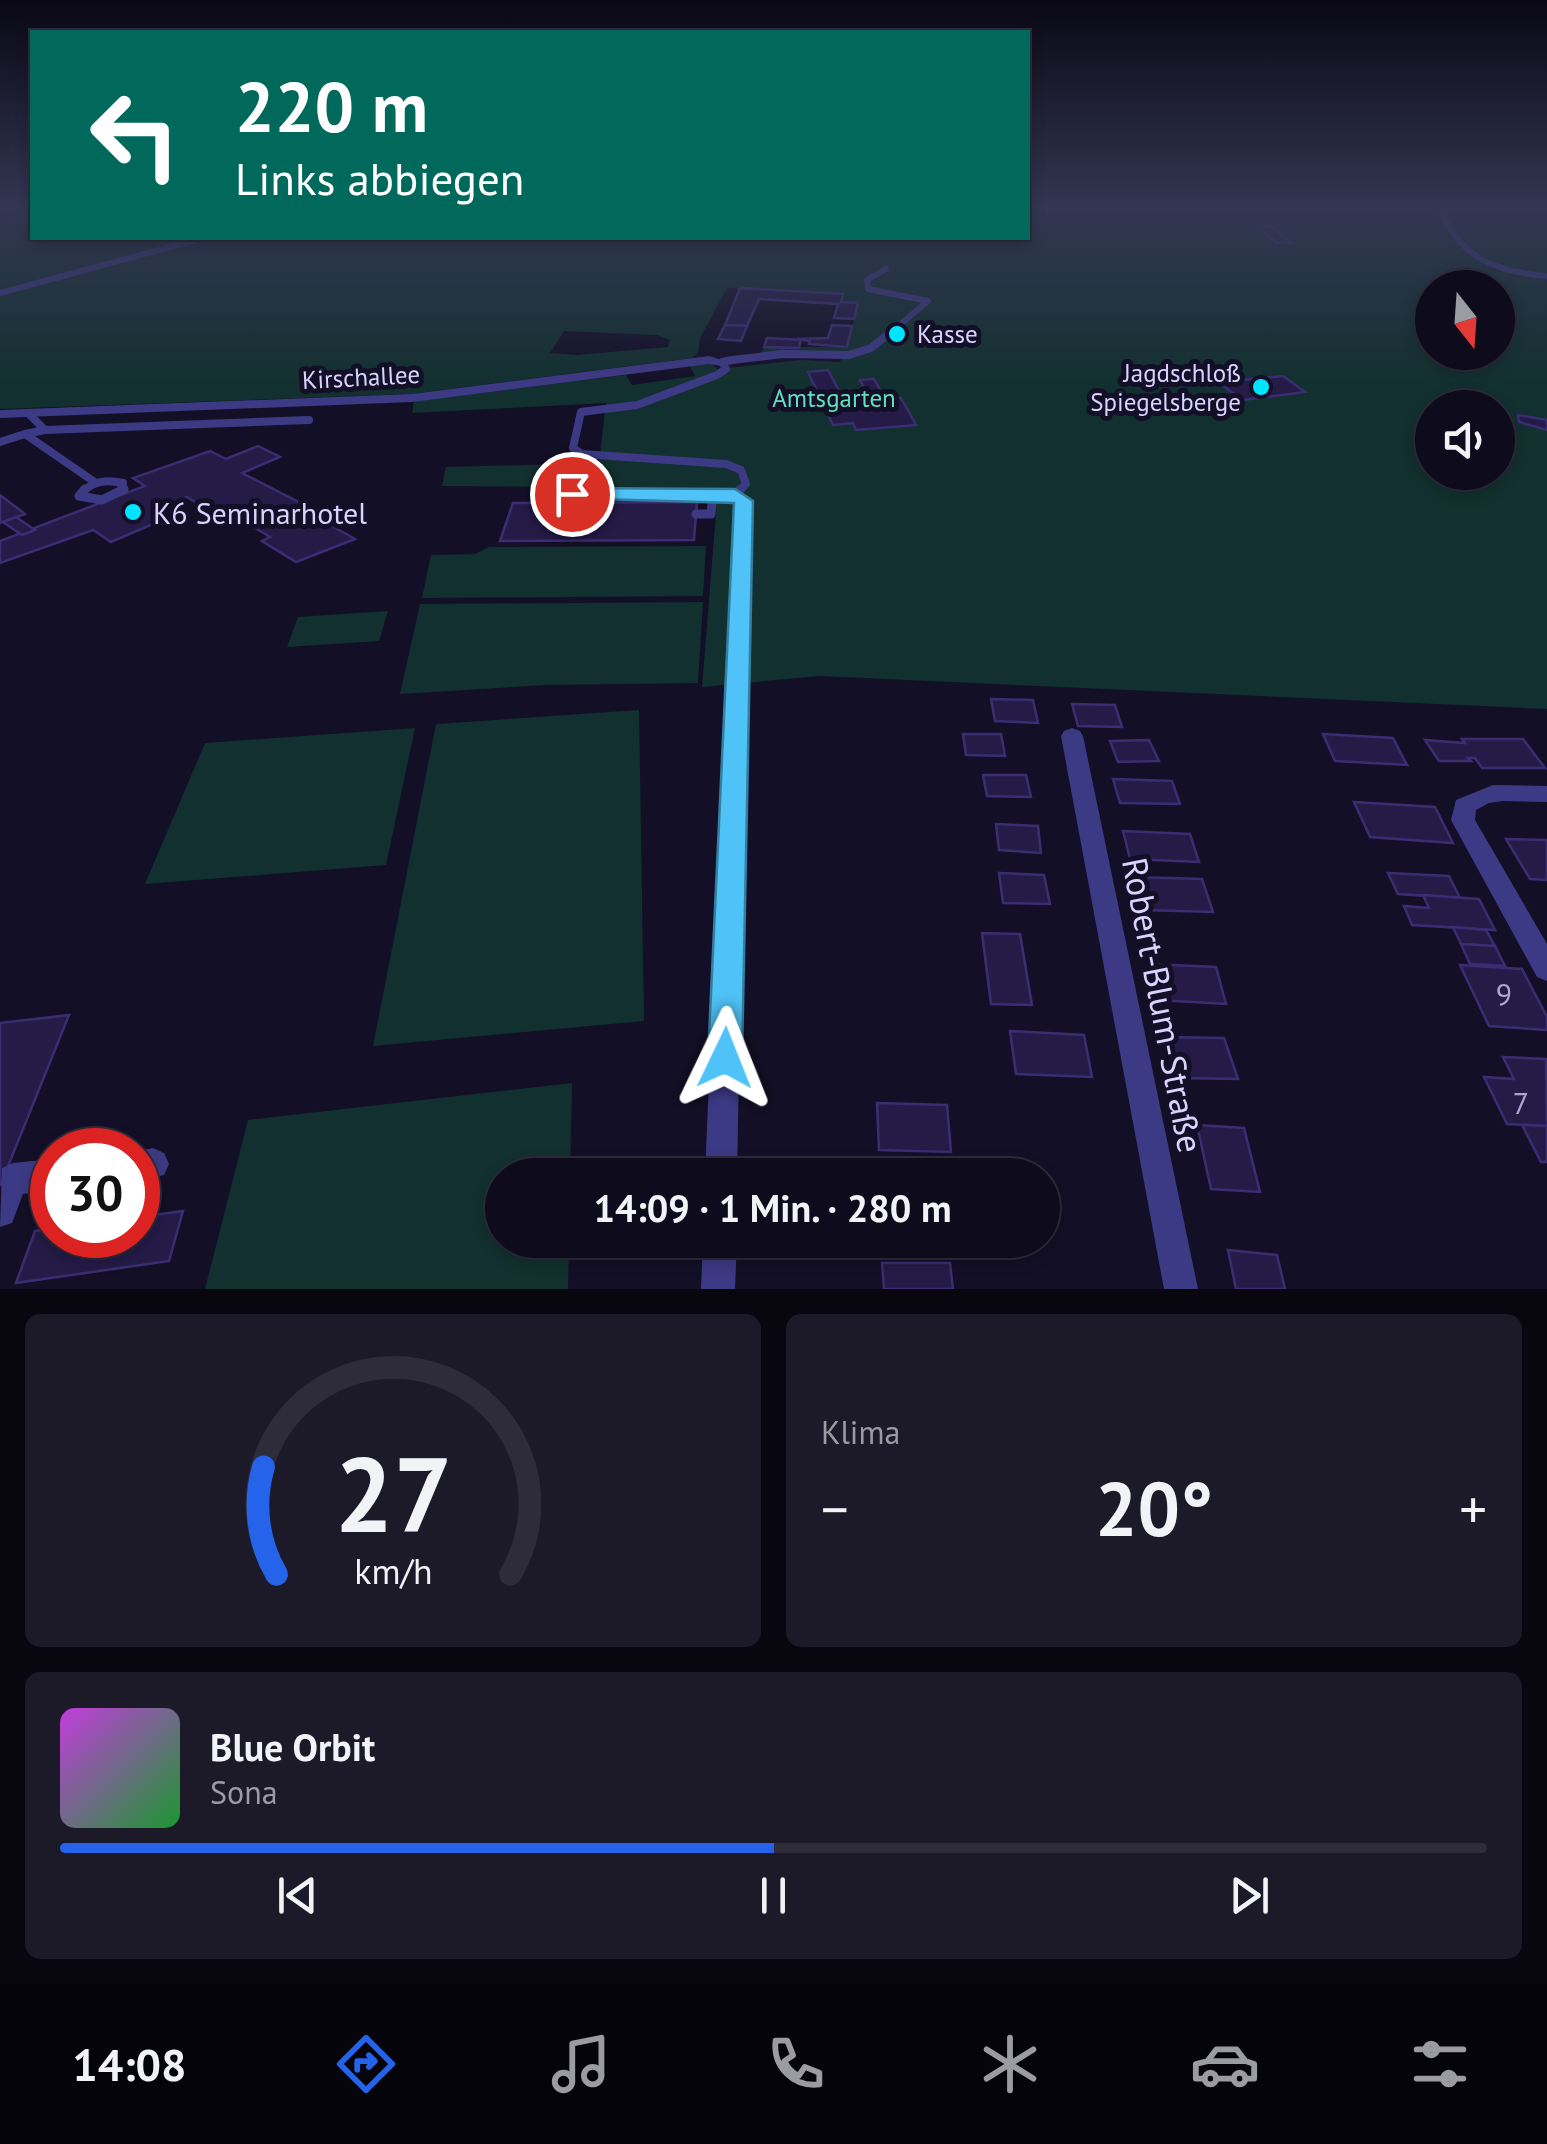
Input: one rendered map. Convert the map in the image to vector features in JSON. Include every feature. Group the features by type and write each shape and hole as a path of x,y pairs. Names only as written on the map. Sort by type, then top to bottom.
{"street":[{"name":"Kirschallee","path":"0,414 412,398 709,360 722,362"},
{"name":"Robert-Blum-Straße","path":"1072,736 1181,1289"},
{"path":"722,1158 734,748"},
{"path":"1547,794 1491,792 1476,796 1464,806 1463,820 1547,968"},
{"path":"0,1211 12,1179 30,1177"},
{"path":"718,1289 719,1258"}],"lane":[{"path":"0,293 92,268"},
{"path":"1496,268 1547,276"},
{"path":"735,495 746,484 741,470 726,464 582,454 573,448 581,412 636,405 717,375 726,369 722,362 802,354 822,358 871,349 893,326 928,301 868,289 867,280 886,269"},
{"path":"28,414 45,430"},
{"path":"0,442 45,430 309,420"},
{"path":"25,434 96,482 114,480 124,485 108,498 81,498 83,488 96,482"},
{"path":"570,503 572,494 713,494 735,495 744,501 734,748"},
{"path":"696,514 711,514 713,494"},
{"path":"655,502 670,495"}],"green space":[{"name":"Amtsgarten","path":"0,268 1547,268 1547,709 819,676 702,687 718,488 442,486 446,467 599,463 606,403 412,413 414,401 626,375 632,385 695,376 690,366 711,364 718,369 801,360 840,362 844,353 760,353 764,347 847,347 858,304 841,302 843,293 727,288 700,338 698,353 692,358 411,394 0,409","holes":["564,331 657,335 670,340 668,347 577,355 550,353"]},
{"path":"706,546 703,596 422,598 431,555 475,554 489,547"},
{"path":"703,602 698,683 545,685 400,694 420,604"},
{"path":"388,611 379,641 287,647 298,617"},
{"path":"639,710 644,1021 373,1046 436,724"},
{"path":"415,728 386,865 145,884 205,743"},
{"path":"572,1083 570,1158 485,1158 485,1258 569,1258 568,1289 205,1289 248,1120"}],"building":[{"path":"740,288 843,294 841,302 858,303 854,319 834,318 838,304 759,299 747,326 725,325"},
{"path":"725,325 747,326 741,341 718,339"},
{"path":"832,325 852,326 847,347 809,344 810,341 797,339 828,338"},
{"path":"767,338 801,340 799,348 764,347"},
{"path":"828,370 848,408 873,405 860,380 874,379 885,399 901,398 916,425 856,430 853,423 833,425 808,372"},
{"name":"Jagdschloß Spiegelsberge","path":"1223,374 1230,381 1283,376 1305,392 1243,400 1213,375"},
{"path":"1518,415 1547,420 1547,430 1519,422"},
{"path":"258,446 280,457 242,473 322,514 316,517 355,539 296,562 262,541 270,537 235,516 225,521 187,497 171,504 183,511 111,542 93,530 0,563 0,541 145,486 133,478 210,451 226,459"},
{"path":"0,495 25,514 0,523"},
{"path":"697,502 694,540 500,541 513,503"},
{"path":"16,517 35,530 22,535 3,522"},
{"path":"991,699 1033,700 1038,723 995,721"},
{"path":"1072,704 1115,705 1122,727 1078,726"},
{"path":"963,734 1001,734 1005,756 966,755"},
{"path":"1323,734 1393,738 1407,765 1335,761"},
{"path":"1462,739 1523,739 1545,768 1482,768 1475,758 1439,761 1425,740 1465,743"},
{"path":"1149,740 1159,761 1118,762 1110,741"},
{"path":"983,775 1026,775 1031,797 987,796"},
{"path":"1113,779 1172,781 1180,804 1120,803"},
{"path":"1354,802 1435,807 1453,843 1370,837"},
{"path":"996,824 1038,826 1041,853 999,850"},
{"path":"1123,831 1190,834 1199,862 1130,859"},
{"path":"1506,839 1547,840 1547,880 1530,879"},
{"path":"999,873 1044,875 1050,904 1003,903"},
{"path":"1388,873 1449,876 1460,898 1398,894"},
{"path":"1135,877 1202,879 1213,912 1143,910"},
{"path":"1423,895 1479,899 1495,930 1412,925 1404,906 1429,908"},
{"path":"1453,927 1486,930 1495,946 1461,944"},
{"path":"982,933 1020,934 1032,1005 991,1004"},
{"path":"1461,944 1495,946 1505,966 1470,964"},
{"path":"1149,964 1216,967 1226,1004 1157,1000"},
{"path":"1460,965 1522,969 1547,1017 1547,1030 1489,1026"},
{"path":"69,1015 0,1186 0,1023"},
{"path":"1010,1031 1084,1035 1092,1077 1016,1074"},
{"path":"1166,1037 1224,1038 1238,1079 1178,1078"},
{"path":"1503,1057 1546,1059 1547,1126 1507,1124 1484,1077 1514,1079"},
{"path":"877,1103 947,1105 951,1152 879,1150"},
{"path":"1197,1125 1244,1128 1260,1192 1211,1189"},
{"path":"1522,1125 1547,1126 1547,1162 1541,1162"},
{"path":"183,1211 169,1261 16,1283 30,1245 30,1258 160,1258 160,1214"},
{"path":"1228,1250 1277,1255 1285,1289 1236,1289"},
{"path":"882,1263 950,1263 953,1289 884,1289"}],"place":[{"name":"Kasse","path":"897,334"},
{"name":"Jagdschloß Spiegelsberge","path":"1261,387"},
{"name":"K6 Seminarhotel","path":"133,512"}],"route":[{"path":"572,494 735,495 744,501 725,1058"}]}
